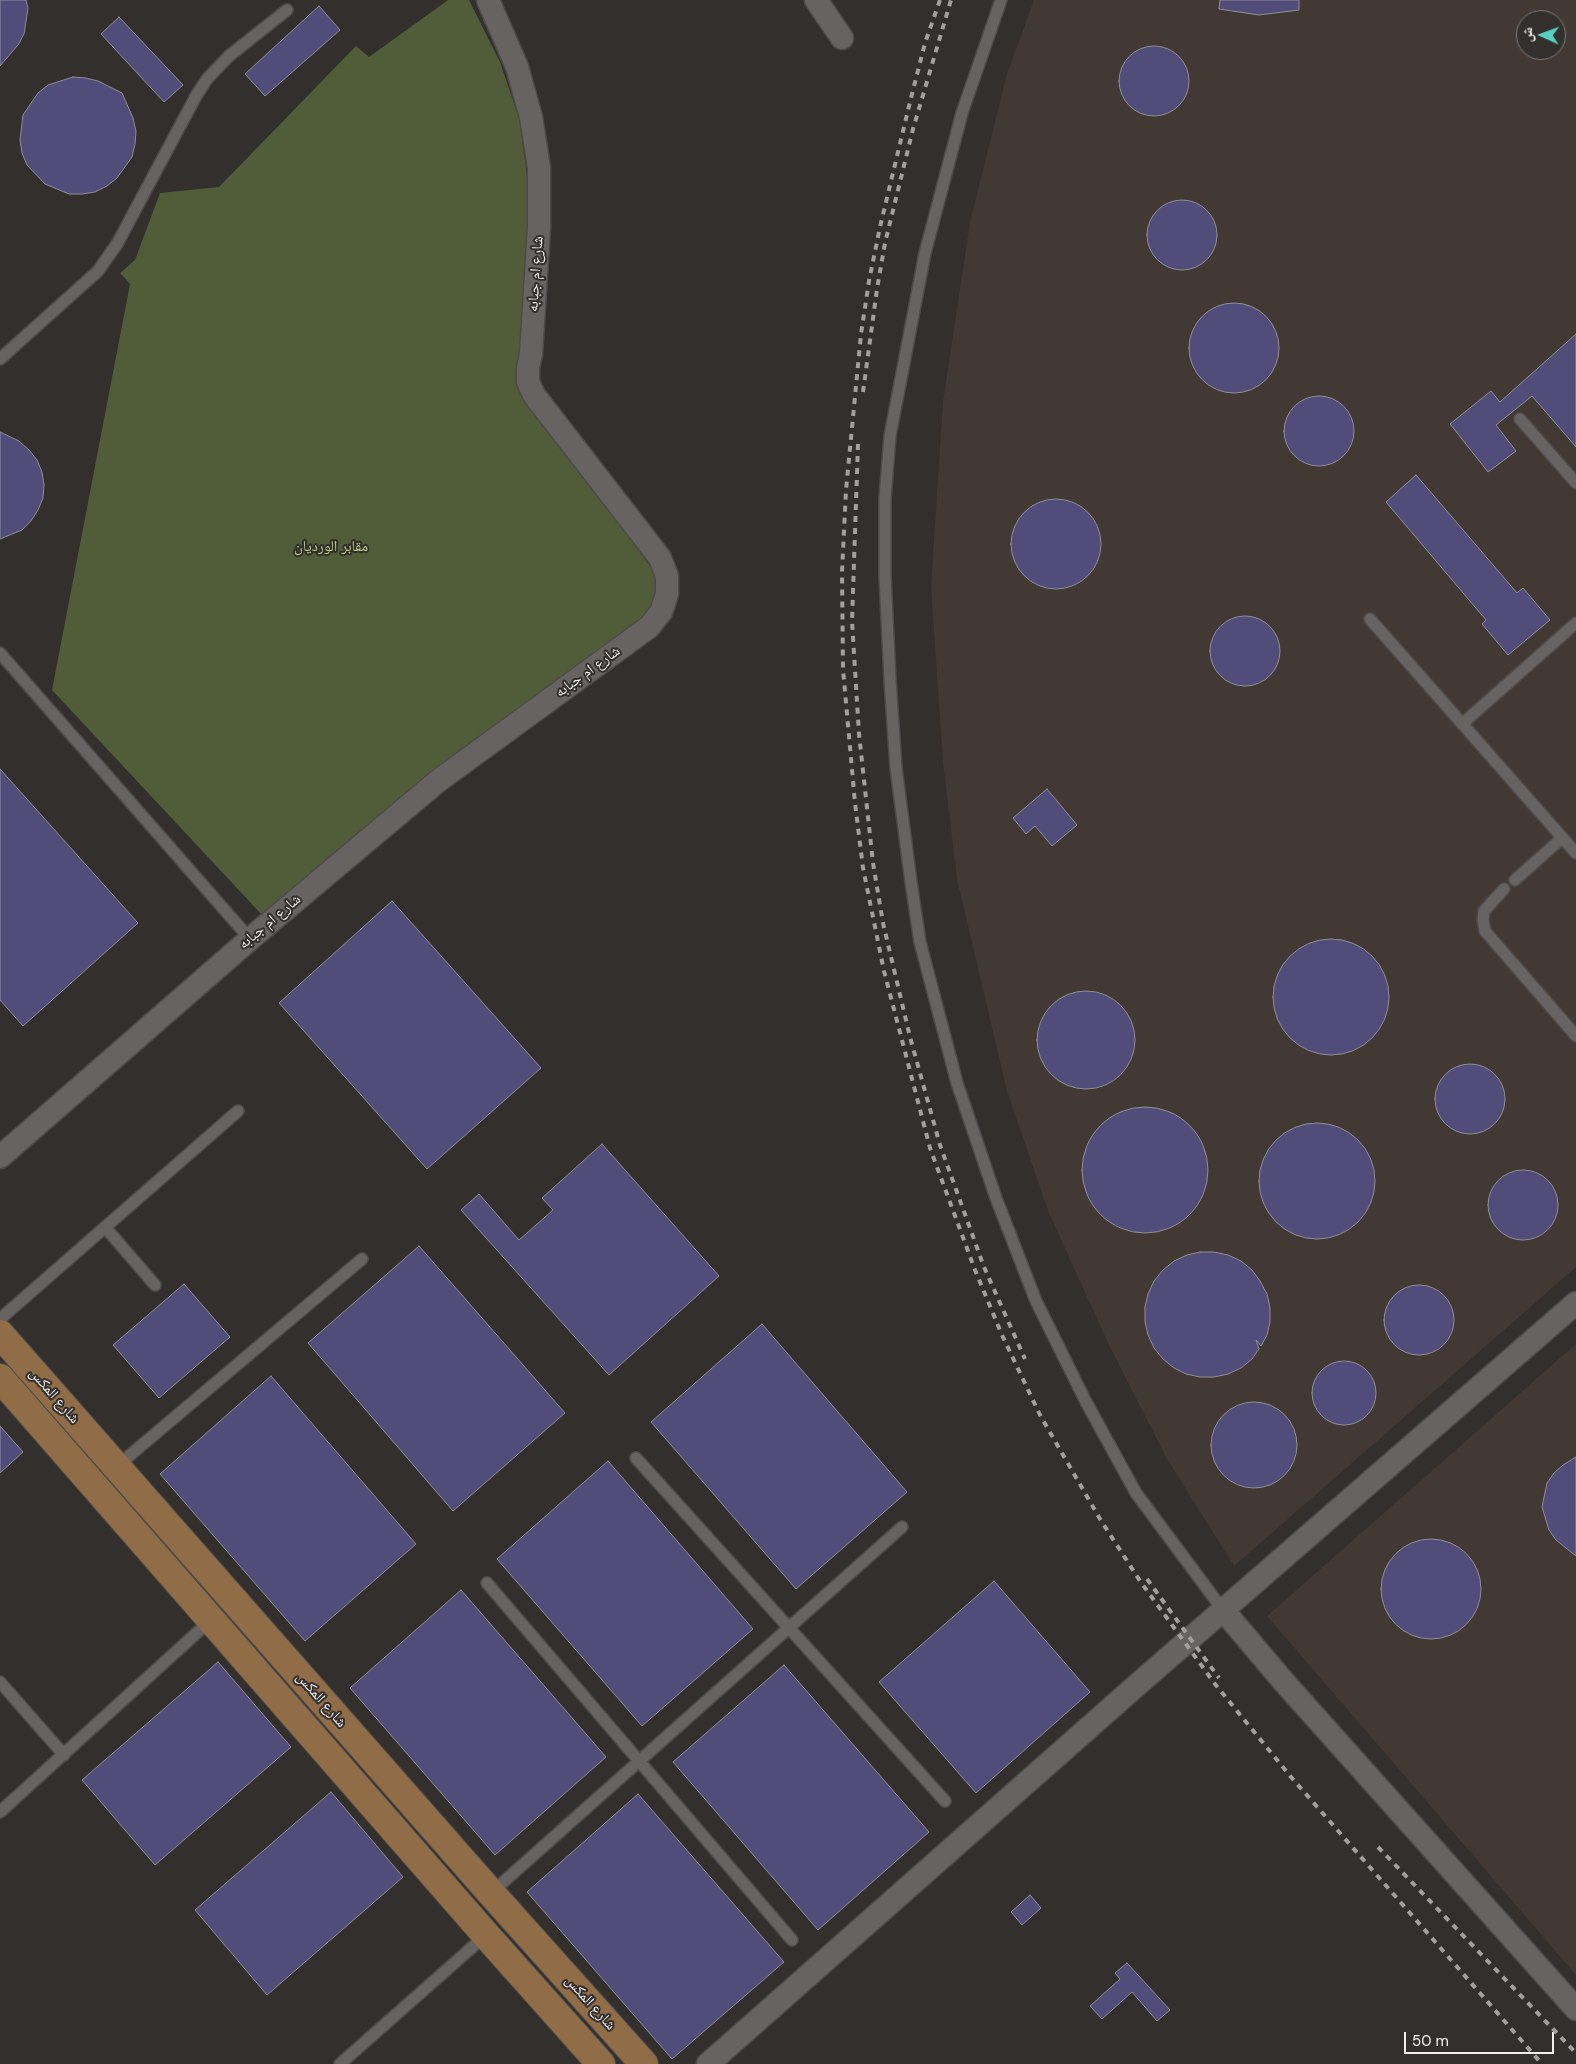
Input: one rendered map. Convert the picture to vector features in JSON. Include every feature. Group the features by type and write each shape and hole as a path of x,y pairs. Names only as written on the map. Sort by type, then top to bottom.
{"main road":[{"name":"شارع المكس","path":"0,1334 491,1894 644,2064"},
{"name":"شارع المكس","path":"0,1378 601,2064"}],"street":[{"name":"شارع ام جبابه","path":"0,1157 250,939 438,781 649,627 661,612 667,594 667,576 660,558 534,395 528,382 539,227 539,168 531,117 517,67 488,0"},
{"path":"816,0 842,38"},
{"path":"708,2064 1223,1610 1576,1303"},
{"path":"1223,1610 1284,1682 1576,2009"}],"lane":[{"path":"1001,0 962,113 925,253 890,436 885,498 885,576 896,768 909,865 920,942 957,1083 996,1198 1036,1301 1085,1400 1136,1493 1223,1610"},
{"path":"0,359 98,271 117,244 196,96 207,79 229,56 287,10"},
{"path":"1520,419 1576,483"},
{"path":"1370,619 1576,853"},
{"path":"1462,724 1576,623"},
{"path":"0,652 250,939"},
{"path":"1514,880 1562,838"},
{"path":"1504,889 1484,911 1485,931 1576,1036"},
{"path":"0,1319 238,1111"},
{"path":"105,1227 155,1285"},
{"path":"116,1467 362,1259"},
{"path":"636,1458 945,1800"},
{"path":"491,1894 902,1527"},
{"path":"486,1584 792,1940"},
{"path":"0,1812 212,1619"},
{"path":"0,1682 64,1755"},
{"path":"340,2064 486,1935"}],"shaded area":[{"path":"1034,0 1576,0 1576,1267 1234,1566 1167,1459 1108,1343 1049,1213 1007,1091 957,879 943,762 931,587 943,402 970,222 1007,74"},
{"path":"1576,1344 1576,1975 1267,1616"}],"green space":[{"name":"مقابر الورديان","path":"448,0 469,0 500,62 519,118 527,175 529,254 518,383 652,569 658,591 653,607 641,619 263,916 52,690 130,284 120,273 135,260 160,193 219,187 356,46 369,57"}],"building":[{"path":"0,0 26,0 28,8 24,34 18,45 0,66"},
{"path":"1220,0 1299,0 1299,10 1259,15 1219,9"},
{"path":"319,6 340,30 265,96 245,74"},
{"path":"119,17 183,85 164,102 101,34"},
{"path":"1147,46 1161,46 1174,52 1183,61 1189,74 1187,94 1179,106 1161,116 1147,116 1134,110 1125,101 1119,88 1119,74 1125,61 1134,52"},
{"path":"73,77 98,81 122,93 133,118 136,131 132,157 117,178 95,192 82,194 69,194 45,184 27,165 22,153 20,140 23,115 38,93 48,85"},
{"path":"1175,200 1189,200 1202,206 1211,215 1217,228 1215,248 1207,260 1189,270 1175,270 1162,264 1153,255 1147,242 1147,228 1153,215 1162,206"},
{"path":"1234,303 1251,307 1266,316 1275,331 1279,348 1275,365 1266,380 1251,389 1234,393 1217,389 1202,380 1193,365 1189,348 1193,331 1202,316 1217,307"},
{"path":"1576,334 1576,447 1532,396 1496,425 1516,451 1488,472 1450,424 1491,391 1500,402"},
{"path":"1312,396 1326,396 1339,402 1348,411 1354,424 1352,444 1344,456 1326,466 1312,466 1299,460 1290,451 1284,438 1284,424 1290,411 1299,402"},
{"path":"0,432 19,441 29,450 37,460 42,472 44,485 43,498 31,521 22,530 0,539"},
{"path":"1416,475 1517,593 1523,588 1550,620 1508,655 1482,624 1486,620 1386,502"},
{"path":"1056,499 1073,503 1088,512 1097,527 1101,544 1097,561 1088,576 1073,585 1056,589 1039,585 1024,576 1015,561 1011,544 1015,527 1024,512 1039,503"},
{"path":"1245,616 1258,619 1270,626 1277,638 1280,651 1277,664 1270,676 1258,683 1245,686 1232,683 1220,676 1213,664 1210,651 1213,638 1220,626 1232,619"},
{"path":"0,769 138,923 23,1026 0,1000"},
{"path":"1047,789 1077,825 1052,846 1035,826 1026,834 1013,818"},
{"path":"392,901 541,1068 427,1169 279,1003"},
{"path":"1331,939 1353,944 1372,956 1384,975 1389,997 1384,1019 1372,1038 1353,1050 1331,1055 1309,1050 1290,1038 1278,1019 1273,997 1278,975 1290,956 1309,944"},
{"path":"1076,991 1096,991 1105,994 1121,1005 1132,1021 1135,1030 1135,1050 1132,1059 1121,1075 1105,1086 1096,1089 1076,1089 1059,1081 1045,1067 1037,1050 1037,1030 1045,1013 1059,999"},
{"path":"1470,1064 1483,1067 1495,1074 1502,1086 1505,1099 1502,1112 1495,1124 1483,1131 1470,1134 1457,1131 1445,1124 1438,1112 1435,1099 1438,1086 1445,1074 1457,1067"},
{"path":"1145,1107 1169,1112 1189,1126 1203,1146 1208,1170 1203,1194 1189,1214 1169,1228 1145,1233 1121,1228 1101,1214 1087,1194 1082,1170 1087,1146 1101,1126 1121,1112"},
{"path":"1317,1123 1339,1128 1358,1140 1370,1159 1375,1181 1370,1203 1358,1222 1339,1234 1317,1239 1295,1234 1276,1222 1264,1203 1259,1181 1264,1159 1276,1140 1295,1128"},
{"path":"602,1144 719,1276 609,1375 461,1210 479,1194 519,1240 553,1210 542,1198"},
{"path":"1523,1170 1536,1173 1548,1180 1555,1192 1558,1205 1555,1218 1548,1230 1536,1237 1523,1240 1510,1237 1498,1230 1491,1218 1488,1205 1491,1192 1498,1180 1510,1173"},
{"path":"419,1246 565,1413 453,1511 308,1343"},
{"path":"1200,1252 1228,1255 1241,1261 1252,1270 1260,1281 1267,1294 1270,1308 1270,1322 1267,1335 1261,1346 1256,1340 1259,1349 1252,1359 1241,1368 1228,1374 1214,1377 1186,1374 1174,1368 1154,1348 1145,1322 1145,1307 1154,1281 1174,1261"},
{"path":"184,1284 230,1337 159,1398 113,1345"},
{"path":"1419,1285 1432,1288 1444,1295 1451,1307 1454,1320 1451,1333 1444,1345 1432,1352 1419,1355 1406,1352 1394,1345 1387,1333 1384,1320 1387,1307 1394,1295 1406,1288"},
{"path":"762,1324 907,1492 796,1589 651,1422"},
{"path":"1344,1361 1362,1367 1370,1375 1376,1393 1370,1411 1362,1419 1344,1425 1326,1419 1318,1411 1312,1393 1318,1375 1326,1367"},
{"path":"271,1376 416,1544 305,1641 160,1474"},
{"path":"1254,1402 1270,1406 1284,1415 1293,1429 1297,1445 1293,1461 1284,1475 1270,1484 1254,1488 1238,1484 1224,1475 1215,1461 1211,1445 1215,1429 1224,1415 1238,1406"},
{"path":"0,1426 23,1452 0,1473"},
{"path":"1576,1457 1576,1556 1556,1540 1549,1530 1542,1507 1547,1483 1554,1473"},
{"path":"608,1461 753,1629 642,1726 497,1559"},
{"path":"1431,1539 1450,1543 1466,1554 1477,1570 1481,1589 1477,1608 1466,1624 1450,1635 1431,1639 1412,1635 1396,1624 1385,1608 1381,1589 1385,1570 1396,1554 1412,1543"},
{"path":"994,1581 1090,1692 976,1793 879,1682"},
{"path":"461,1590 606,1757 495,1855 350,1688"},
{"path":"218,1662 291,1747 155,1865 82,1780"},
{"path":"784,1665 929,1832 818,1930 673,1762"},
{"path":"331,1792 403,1877 267,1995 195,1910"},
{"path":"638,1794 784,1962 672,2059 527,1892"},
{"path":"1030,1895 1041,1908 1022,1925 1011,1912"},
{"path":"1127,1963 1170,2010 1157,2021 1132,1992 1102,2019 1090,2006 1120,1979 1115,1973"}],"railway":[{"path":"940,0 925,43 910,102 869,281 861,334 846,490 842,572 843,669 863,868 884,971 930,1148 975,1270 1002,1335 1040,1415 1100,1519 1140,1581 1215,1684 1291,1777 1542,2064"},
{"path":"863,392 885,243 913,129 951,0"},
{"path":"858,444 852,621 859,734 873,863 883,923 910,1037 940,1145 984,1267 1025,1359"},
{"path":"1147,1579 1219,1678"},
{"path":"1378,1847 1576,2053"}]}
